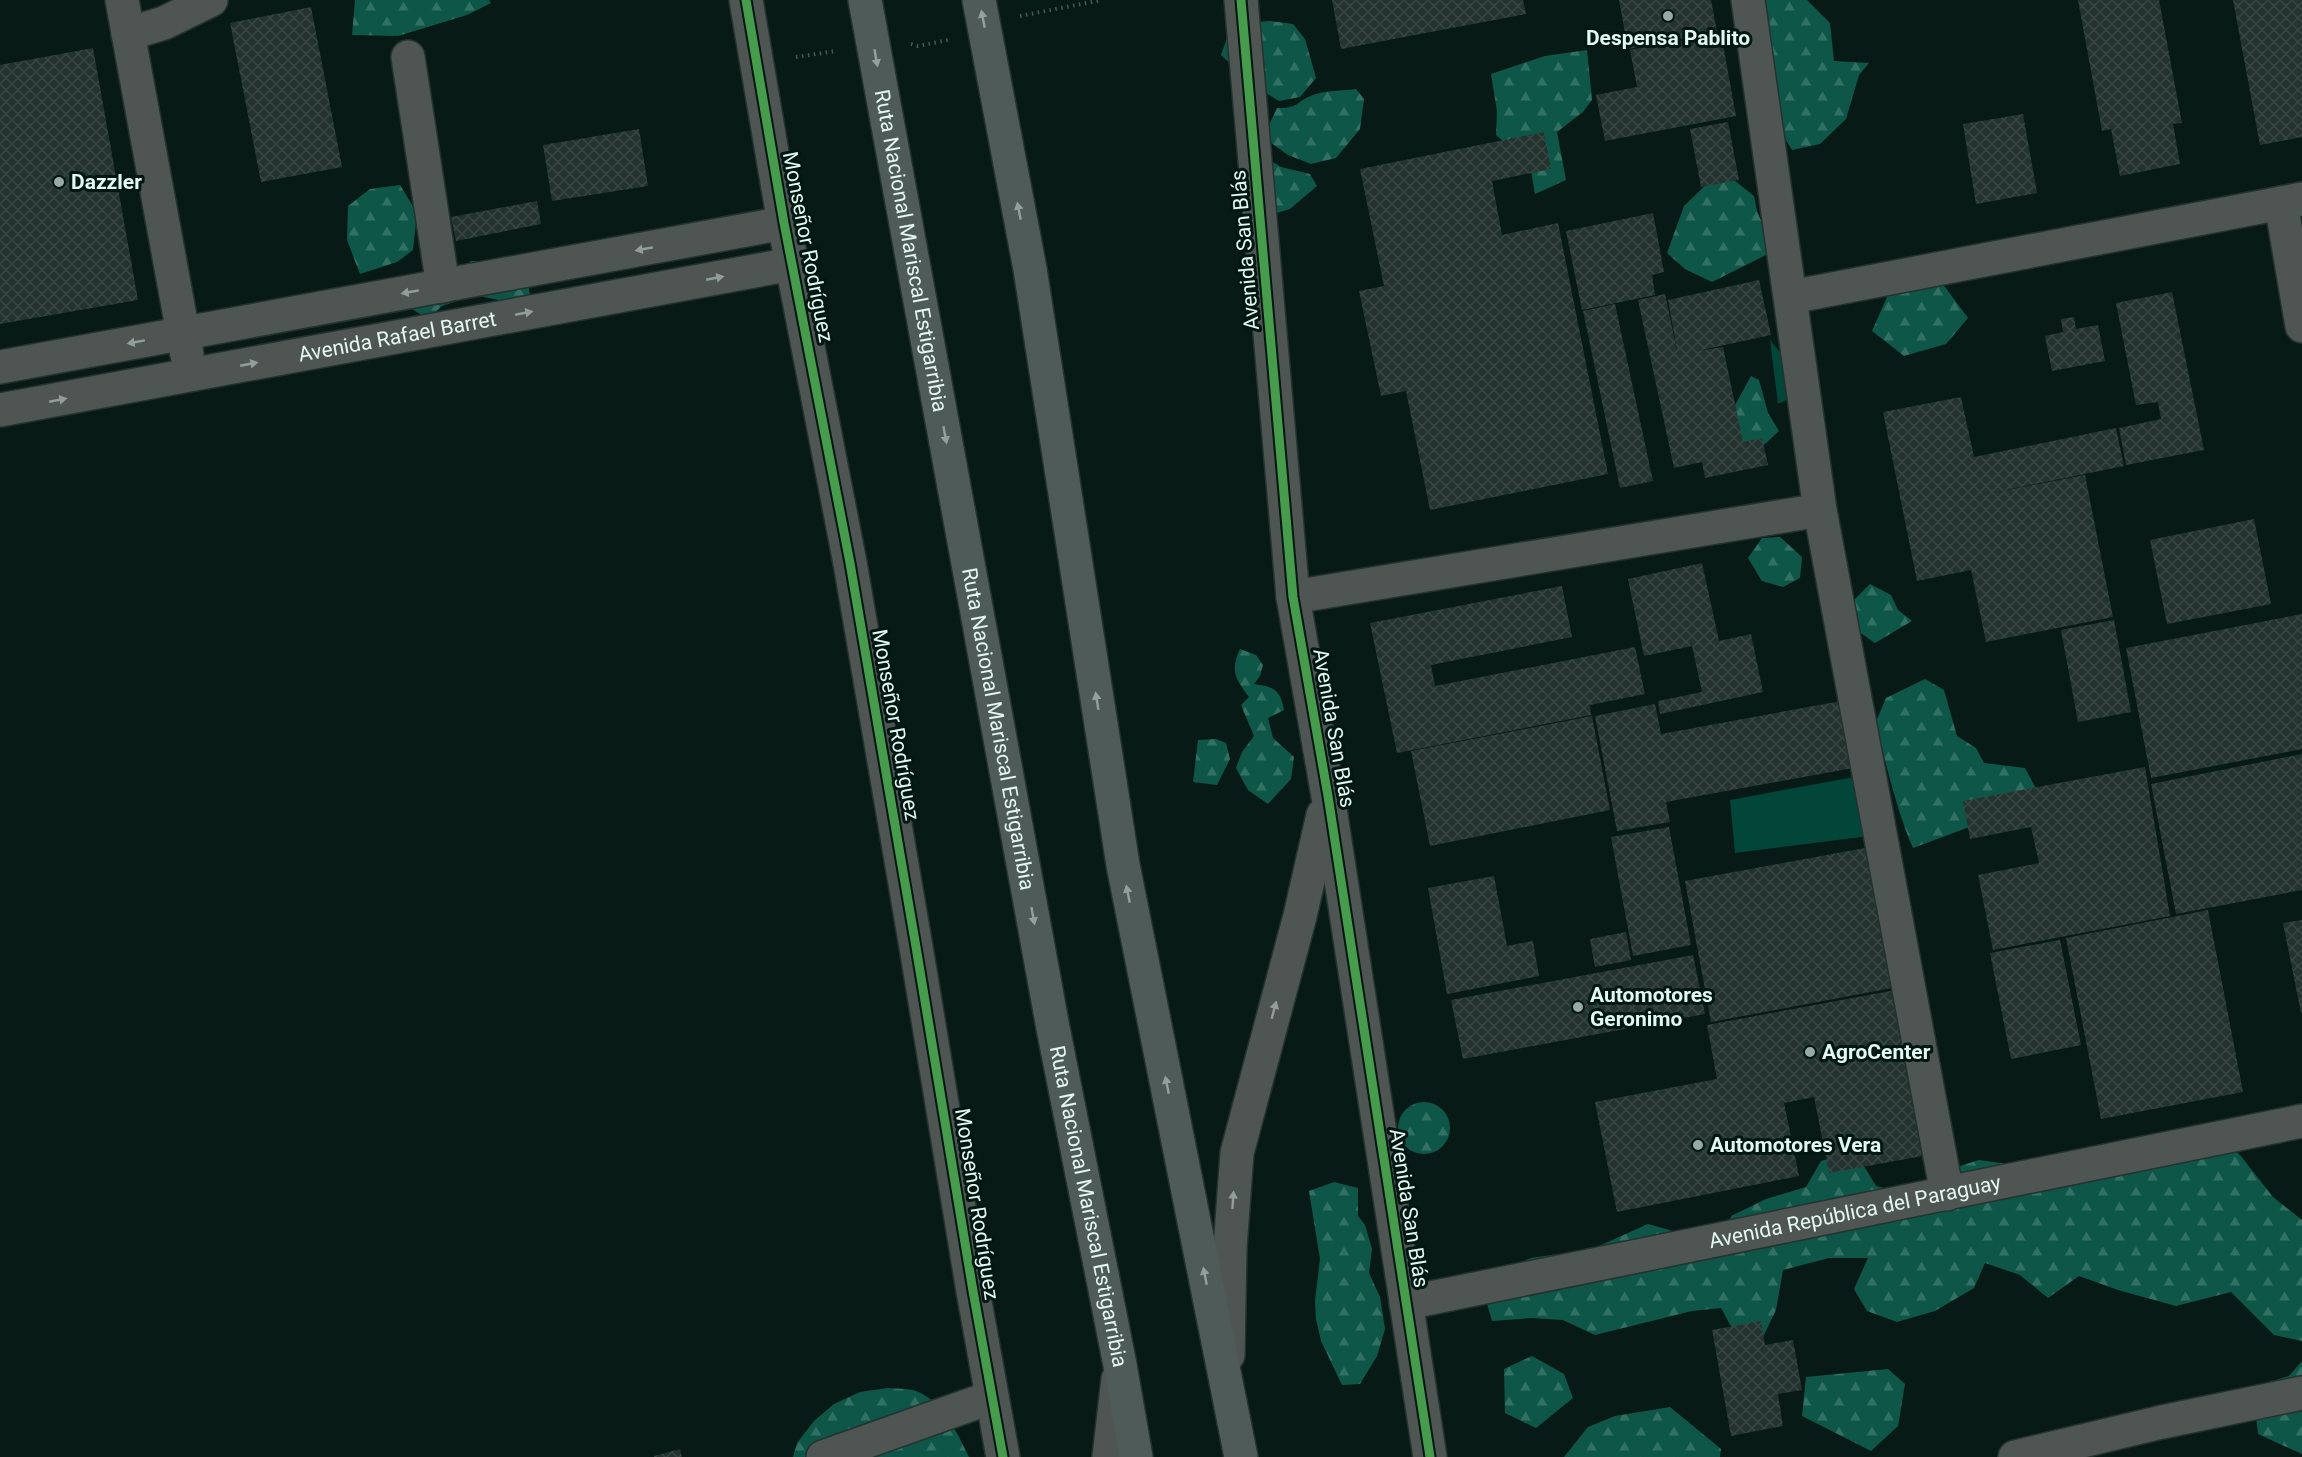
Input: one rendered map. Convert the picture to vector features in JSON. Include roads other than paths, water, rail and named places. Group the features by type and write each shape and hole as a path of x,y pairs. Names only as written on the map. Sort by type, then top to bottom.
{"highway":[{"name":"Ruta Nacional Mariscal Estigarribia","path":"865,0 1053,1028 1136,1457"},
{"path":"979,0 1030,268 1123,865 1241,1457"}],"street":[{"path":"122,0 191,375"},
{"path":"128,34 164,23 212,0"},
{"name":"Monseñor Rodríguez","path":"746,0 784,223 852,575 1003,1457"},
{"name":"Avenida San Blás","path":"1241,0 1293,597 1328,796 1430,1457"},
{"path":"1748,0 1820,510 1947,1194"},
{"path":"408,57 443,286"},
{"path":"1791,297 2291,201 2302,326"},
{"name":"Avenida Rafael Barret","path":"0,367 784,223"},
{"name":"Avenida Rafael Barret","path":"0,411 792,264"},
{"path":"1293,597 1820,510"},
{"path":"1227,1384 1230,1248 1237,1154 1300,915 1328,796"},
{"name":"Avenida República del Paraguay","path":"1406,1303 2302,1121"},
{"path":"1109,1457 1120,1365"},
{"path":"2015,1457 2162,1422 2302,1393"},
{"path":"823,1457 992,1397"}],"place":[{"name":"Despensa Pablito","path":"1668,16"},
{"name":"Dazzler","path":"59,182"},
{"name":"Automotores Geronimo","path":"1578,1007"},
{"name":"AgroCenter","path":"1810,1052"},
{"name":"Automotores Vera","path":"1698,1145"}]}
